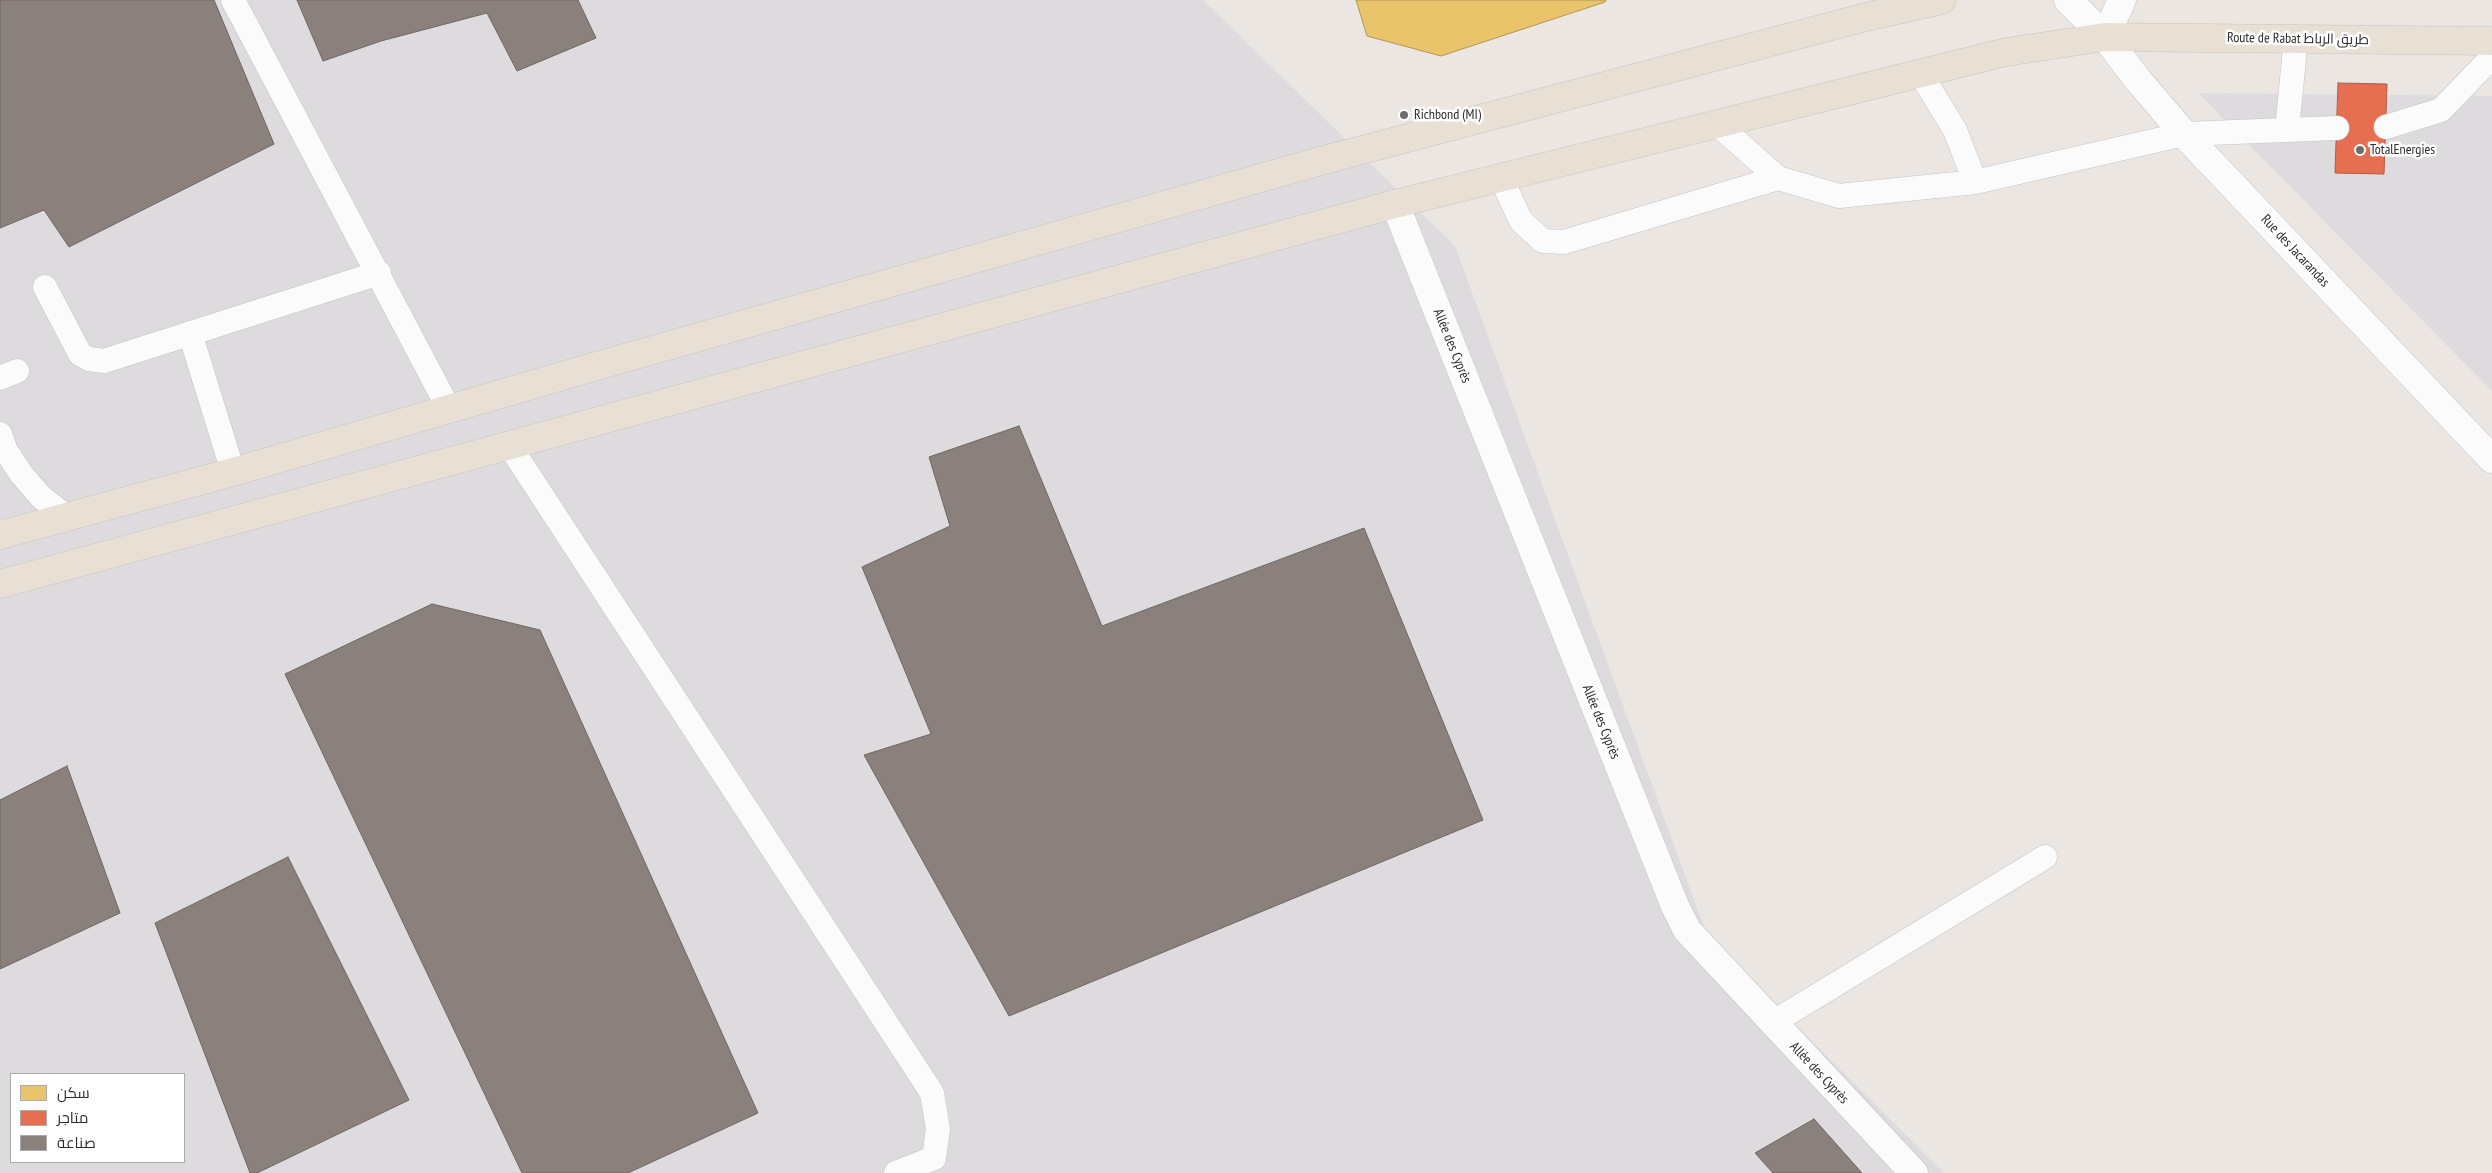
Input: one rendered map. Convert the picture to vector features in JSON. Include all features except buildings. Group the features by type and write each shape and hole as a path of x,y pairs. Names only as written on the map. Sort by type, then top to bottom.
{"main road":[{"path":"0,535 233,472 449,409 1865,8 1942,0"},
{"name":"Route de Rabat طريق الرباط","path":"0,584 1395,204 2006,52 2105,37 2492,41"}],"street":[{"name":"Rue des Jacarandas","path":"2068,0 2105,37 2138,80 2184,134 2492,459"},
{"path":"2105,37 2122,0"},
{"name":"Allée des Cyprès","path":"1395,204 1686,930 1914,1173"}],"lane":[{"path":"233,0 379,273 449,409"},
{"path":"2287,129 2296,39"},
{"path":"2386,127 2441,110 2492,57"},
{"path":"1920,73 1954,130 1975,182"},
{"path":"1717,124 1778,178 1839,196 1975,182 2184,134 2337,128"},
{"path":"1501,178 1521,221 1543,241 1564,242 1778,178"},
{"path":"45,287 80,354 89,360 104,361 379,273"},
{"path":"190,333 233,472"},
{"path":"0,434 6,451 22,475 41,497 67,517"},
{"path":"510,445 932,1093 938,1129 934,1158 896,1173"},
{"path":"1772,1023 2045,856"}],"shaded area":[{"path":"0,0 1203,0 1455,246 1708,938 1944,1173 0,1173"},
{"path":"2198,93 2492,96 2492,391"}],"place":[{"name":"Richbond (MI)","path":"1404,115"},
{"name":"TotalEnergies","path":"2360,150"}]}
